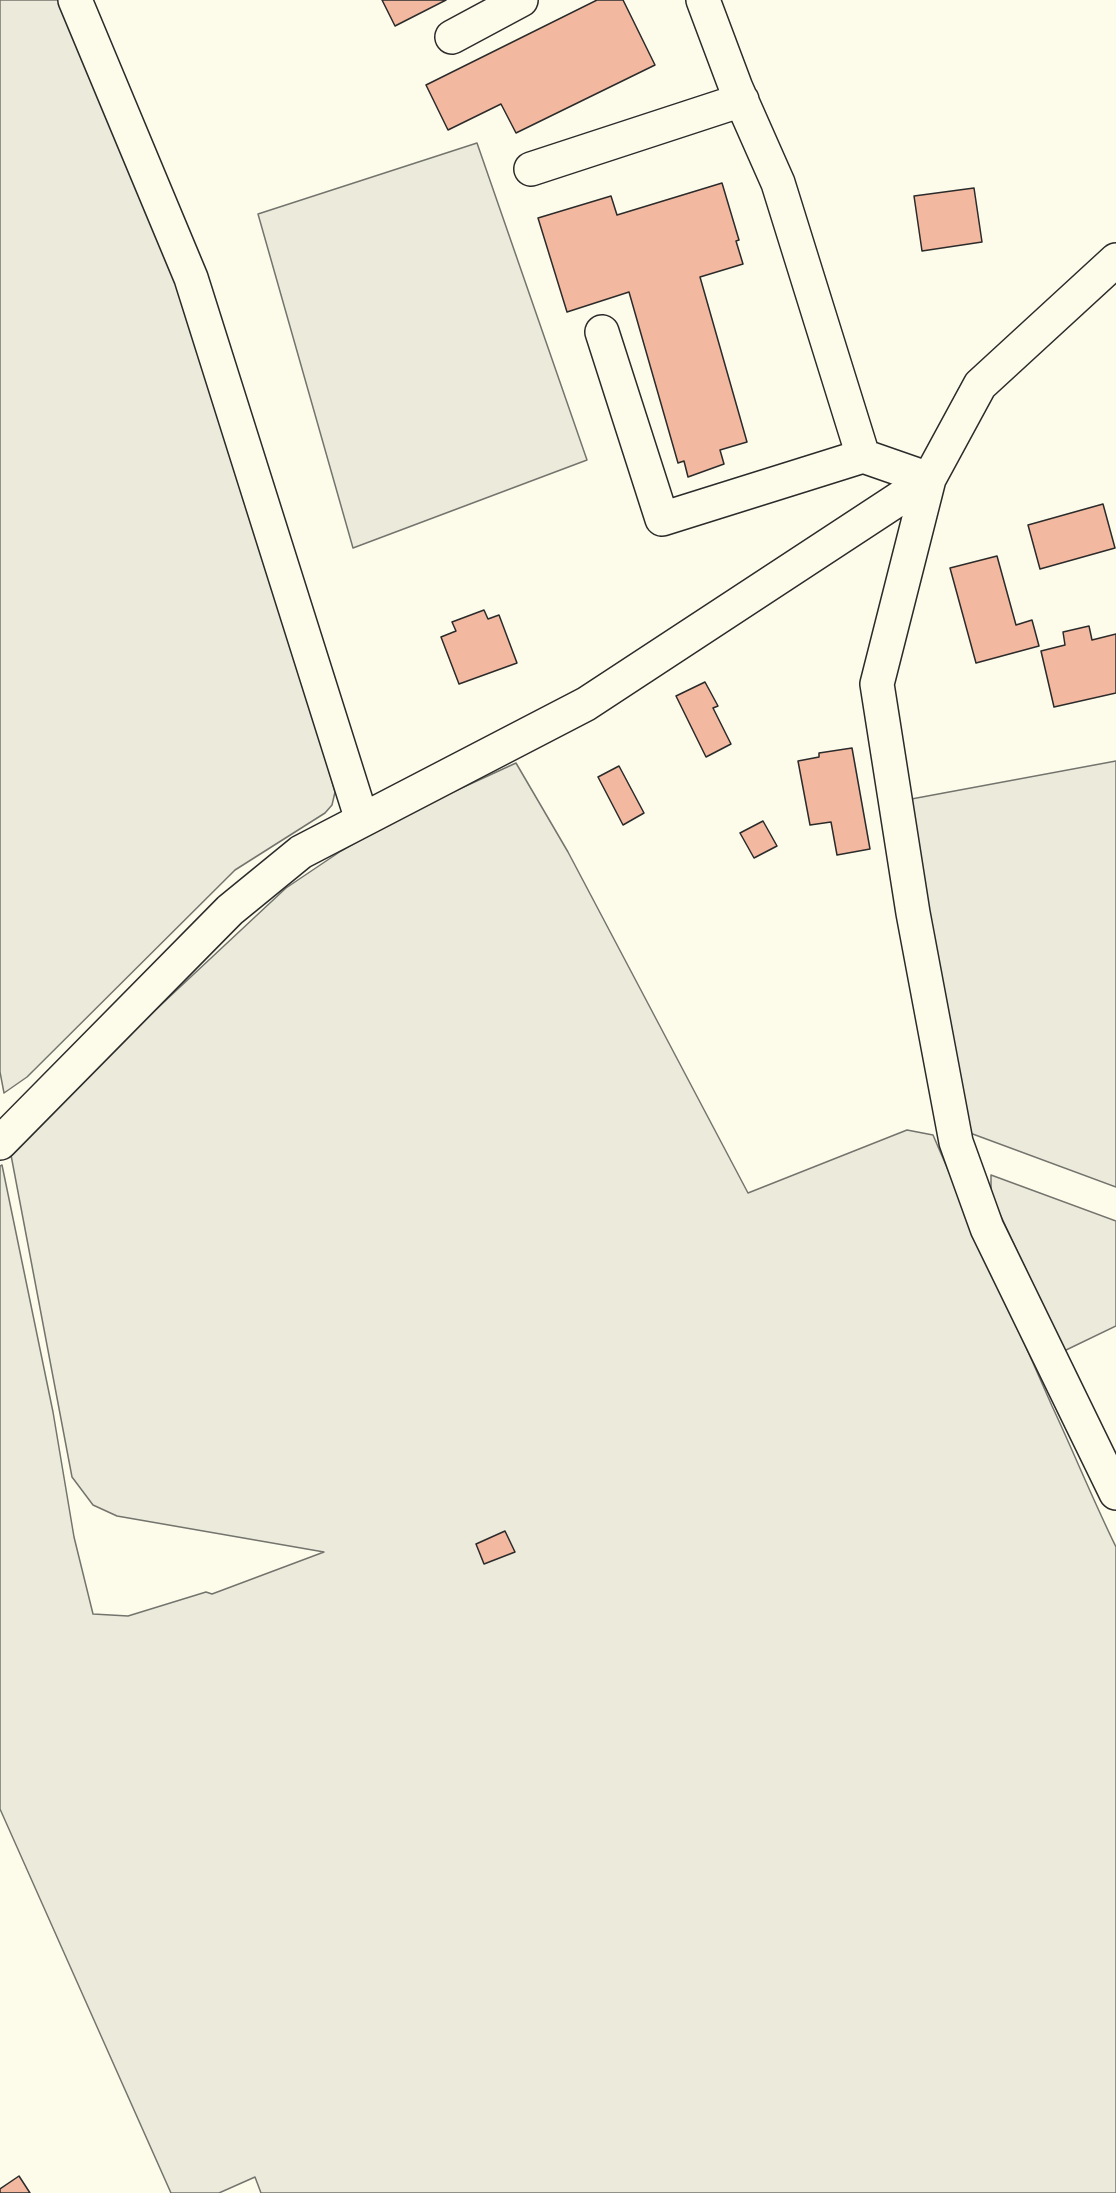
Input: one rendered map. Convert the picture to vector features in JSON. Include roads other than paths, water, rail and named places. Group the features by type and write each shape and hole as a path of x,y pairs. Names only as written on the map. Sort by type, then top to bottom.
{"street":[{"path":"75,0 191,278 362,820"},
{"path":"452,37 520,0"},
{"path":"703,0 742,100 778,183 863,456"},
{"path":"531,169 742,100"},
{"path":"1116,260 980,385 929,479 877,684 913,913 956,1142 987,1228 1116,1492"},
{"path":"602,332 662,519 863,456 929,479"},
{"path":"0,1143 230,910 301,852 586,704 929,479"}]}
